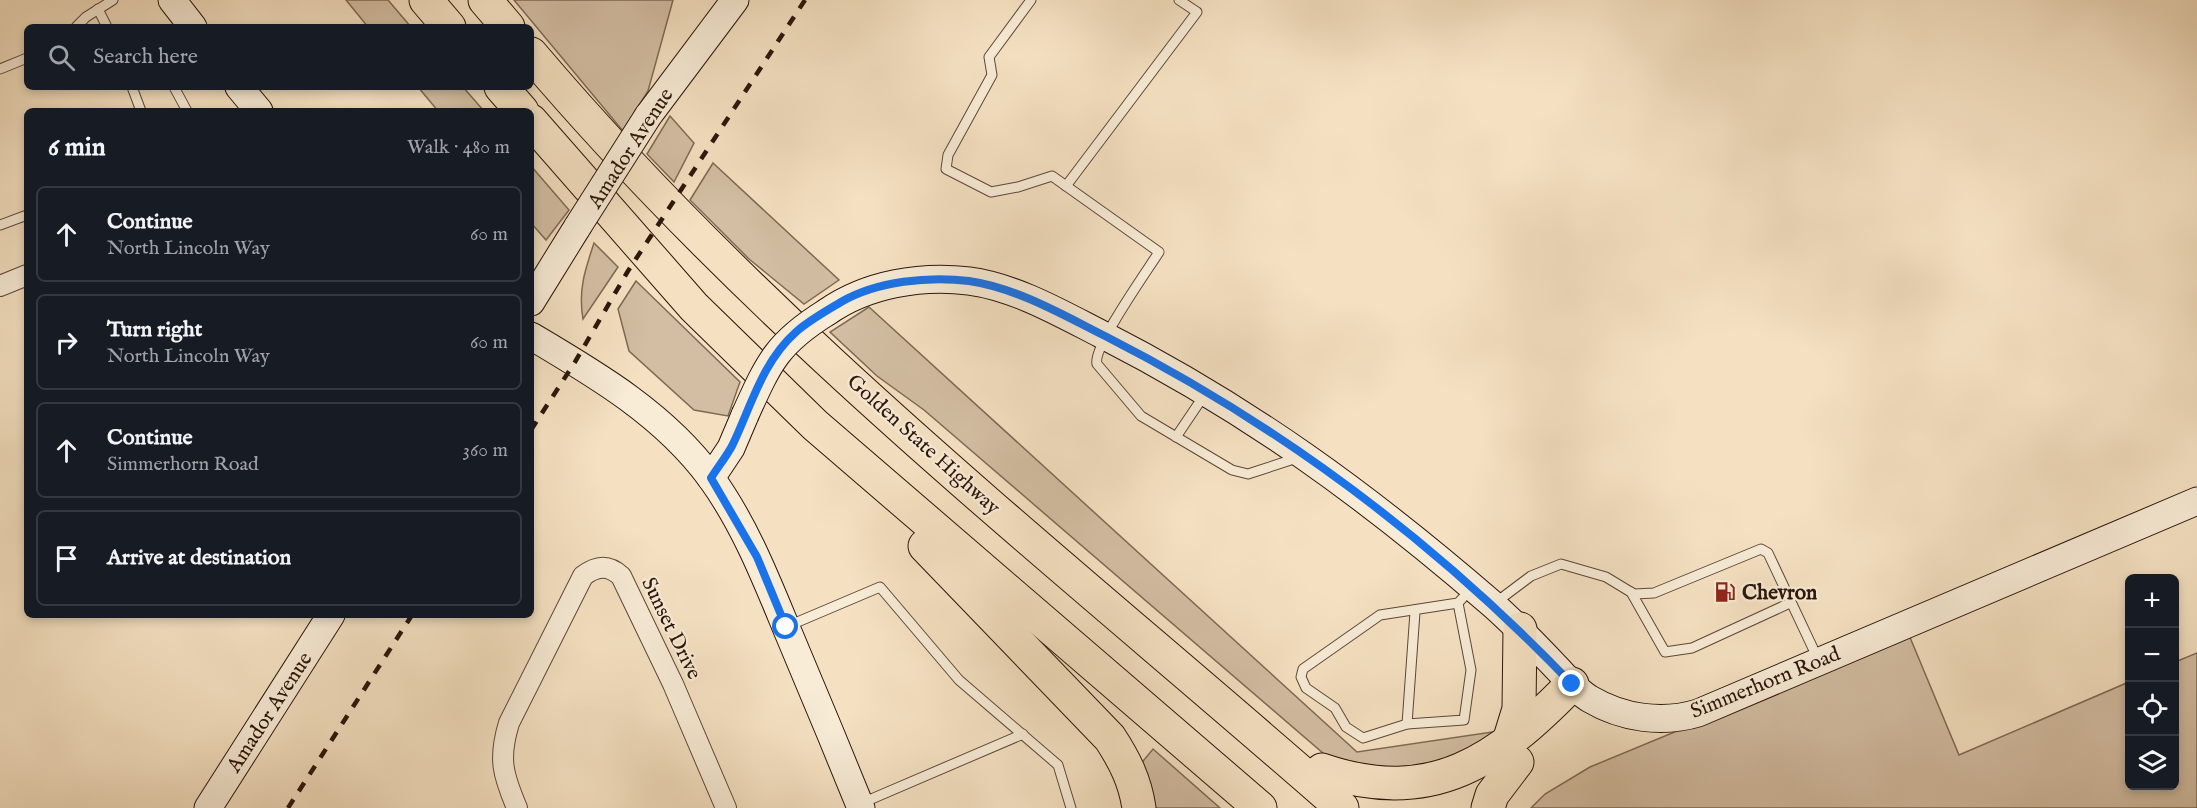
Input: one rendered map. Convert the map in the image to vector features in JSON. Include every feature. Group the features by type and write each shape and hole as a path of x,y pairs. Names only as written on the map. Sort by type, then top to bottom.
{"highway":[{"path":"426,0 446,24"},
{"path":"485,0 505,24"},
{"name":"Golden State Highway","path":"534,57 643,179 728,265 875,403 1342,808"},
{"path":"504,90 519,108"},
{"path":"534,125 694,307 815,425 1260,808"},
{"path":"815,425 895,516 1110,738 1125,760 1134,782 1139,808"},
{"path":"1504,754 1520,709 1520,629"},
{"path":"1200,683 1346,787 1378,800 1422,803 1443,798 1466,788 1581,692"},
{"path":"1488,808 1492,795 1518,761 1581,692"}],"street":[{"path":"172,0 191,24"},
{"name":"Amador Avenue","path":"534,297 648,116 735,0"},
{"path":"242,90 256,108"},
{"path":"0,286 24,276"},
{"name":"Simmerhorn Road","path":"711,478 731,448 764,375 779,350 796,331 843,301 863,293 905,282 937,279 969,281 1011,292 1106,336 1207,391 1305,455 1411,534 1466,595 1493,605 1520,629 1581,692 1627,714 1650,719 1690,715 2197,501"},
{"path":"534,338 606,381 636,403 664,427 711,478 757,557 861,806"},
{"name":"Sunset Drive","path":"517,808 502,765 502,744 509,723 583,576 592,568 604,567 621,576 673,684 726,808"},
{"name":"Amador Avenue","path":"208,808 329,618"}],"lane":[{"path":"80,24 113,0"},
{"path":"1031,0 989,57 992,75 948,155 946,169 991,192 1018,187 1052,176 1159,252 1097,353 1097,364 1141,416 1232,470 1248,474 1305,455"},
{"path":"1066,186 1197,12 1179,0"},
{"path":"98,9 105,24"},
{"path":"0,69 24,59"},
{"path":"133,90 140,108"},
{"path":"176,90 185,108"},
{"path":"0,225 24,216"},
{"path":"1176,436 1207,391"},
{"path":"1493,605 1531,576 1561,564 1606,577 1631,592 1654,593 1761,549 1768,553 1818,660"},
{"path":"786,627 880,587 960,680 1058,765 1071,808"},
{"path":"1631,592 1665,652 1692,648 1791,603"},
{"path":"1466,595 1471,670 1464,720 1407,724 1363,738 1353,734 1335,708 1306,688 1301,677 1303,669 1380,615 1390,612 1415,612 1466,595"},
{"path":"1407,724 1415,612"},
{"path":"861,806 1023,734"}],"shaded area":[{"path":"346,0 388,0 408,24 366,24"},
{"path":"514,0 673,0 648,91 623,131"},
{"path":"420,90 466,90 481,108 436,108"},
{"path":"670,116 694,143 674,182 647,154"},
{"path":"713,163 839,280 804,304 749,259 690,200"},
{"path":"534,169 569,210 546,240 534,226"},
{"path":"594,243 618,267 583,319 582,289"},
{"path":"636,281 740,382 728,416 694,410 629,351 618,309"},
{"path":"869,307 1357,752 1499,731 1462,774 1338,766 924,410 877,376 830,332"},
{"path":"1909,635 1959,755 2125,684 2125,790 2179,790 2179,660 2197,653 2197,808 1531,808 1545,794 1590,767"},
{"path":"1153,749 1220,808 1152,808 1139,766"}],"railway":[{"path":"534,425 575,362 628,271 805,0"},
{"path":"288,808 410,618"}],"place":[{"name":"Chevron","path":"1725,592"}],"route":[{"path":"786,627 757,557 711,478 731,448 764,375 779,350 796,331 843,301 905,282 937,279 969,281 1011,292 1070,318 1155,362 1238,410 1295,447 1411,534 1520,629 1572,684"}]}
